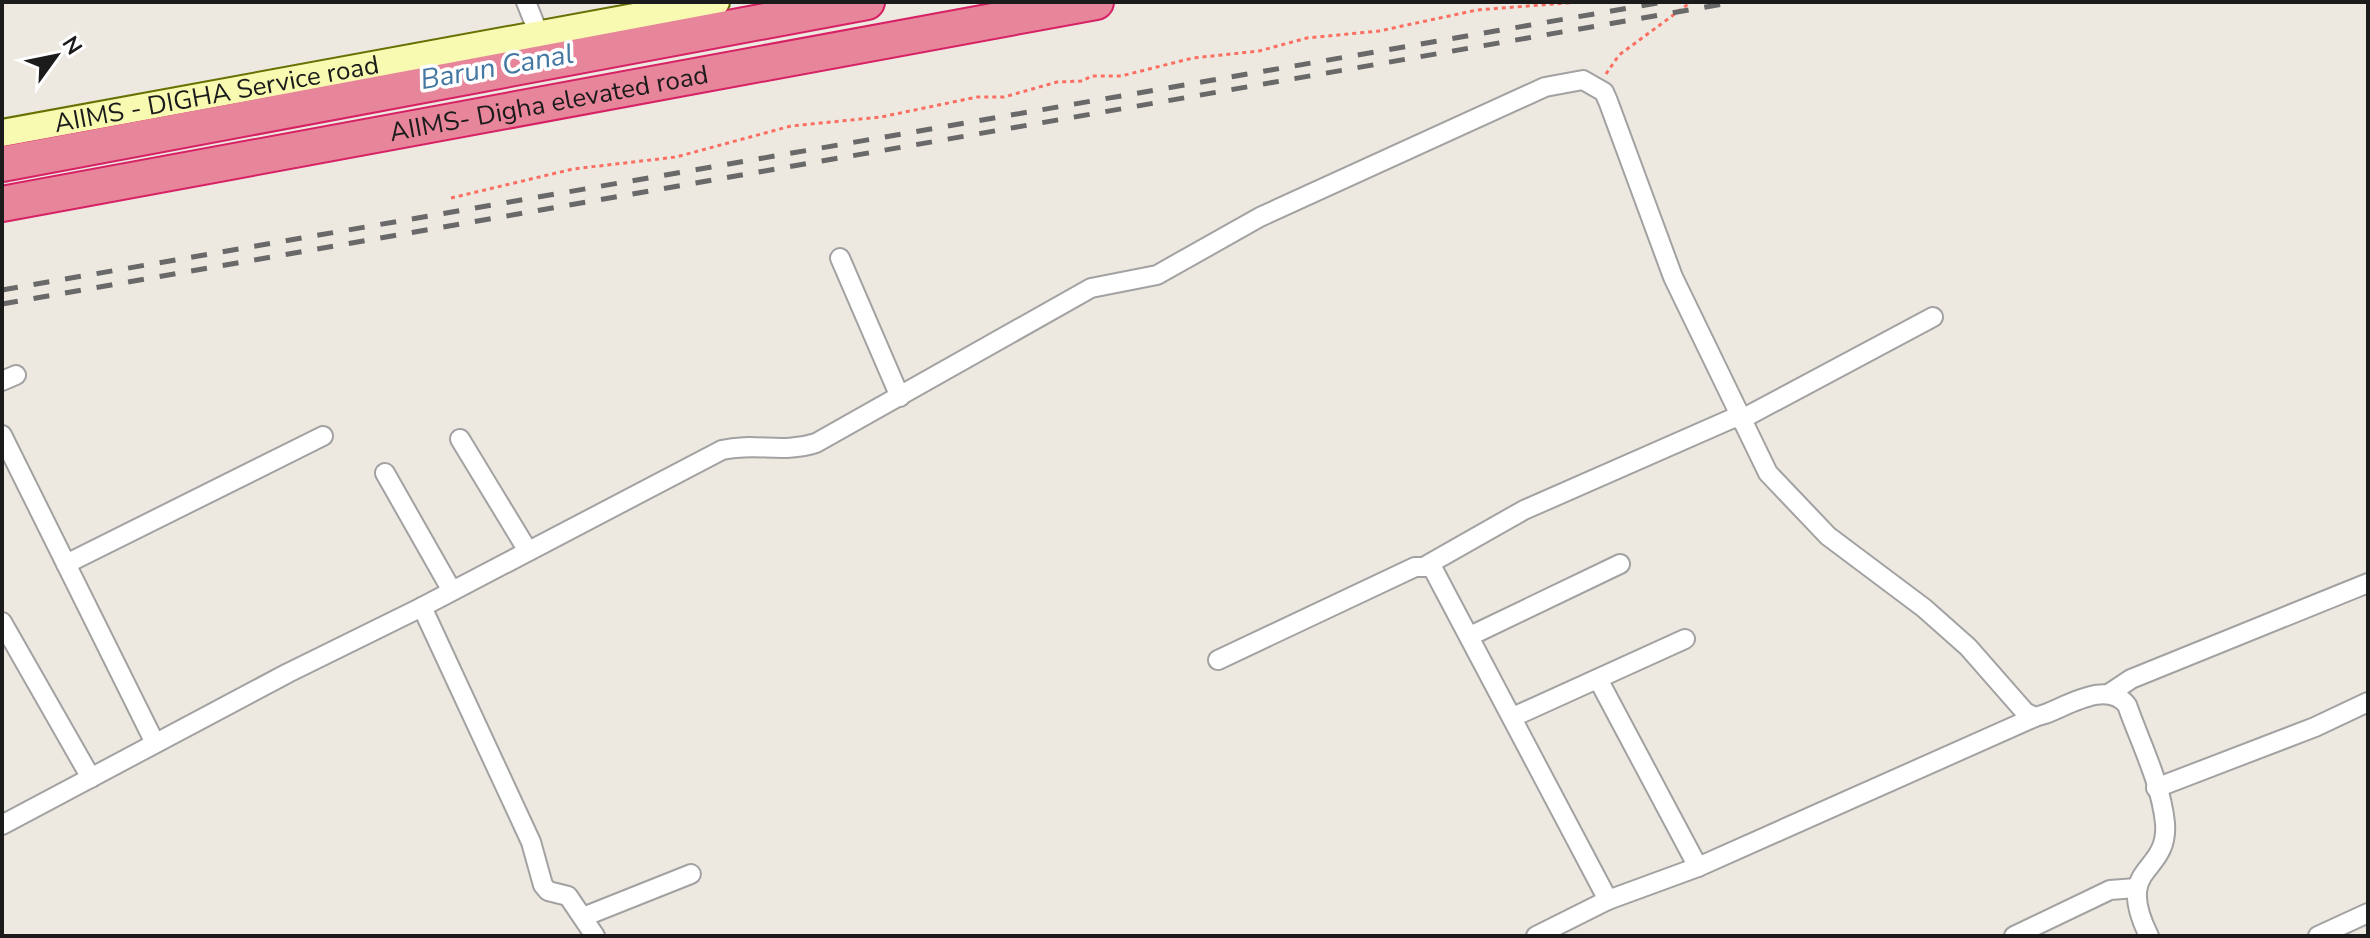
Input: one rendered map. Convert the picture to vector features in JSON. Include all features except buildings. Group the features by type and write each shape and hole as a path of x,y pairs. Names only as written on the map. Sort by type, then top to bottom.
{"highway":[{"name":"AIIMS- Digha elevated road","path":"2,164 867,2"},
{"name":"AIIMS- Digha elevated road","path":"2,204 1096,2"}],"main road":[{"name":"AIIMS - DIGHA Service road","path":"2,133 538,32 716,2"}],"street":[{"path":"526,2 538,32"},
{"path":"2,825 722,450 744,446 785,451 836,433 1091,288 1157,275 1260,217 1545,87 1583,80 1604,92 1673,277 1761,462 1785,495 1828,536 1951,631 2012,700 2035,717"},
{"path":"840,258 900,397"},
{"path":"1218,660 1415,567 1427,565 1524,510 1739,418 1933,317"},
{"path":"2,435 155,743"},
{"path":"66,564 323,436"},
{"path":"460,439 528,551"},
{"path":"385,473 452,591"},
{"path":"1470,636 1620,564"},
{"path":"1427,565 1435,572 1470,636 1608,900"},
{"path":"1536,936 1608,900 1698,867 2035,717 2110,693 2131,679 2368,583"},
{"path":"422,607 531,842 543,885 548,891 568,896 595,936"},
{"path":"2,622 91,778"},
{"path":"1513,717 1685,639"},
{"path":"1598,679 1698,867"},
{"path":"2110,693 2127,705 2156,788 2164,837 2136,888 2137,912 2149,936"},
{"path":"2156,788 2315,727 2368,702"},
{"path":"583,917 691,874"},
{"path":"2014,936 2110,890 2136,888"},
{"path":"2318,936 2368,913"}],"path":[{"path":"451,198 573,169 676,157 791,126 881,117 977,97 1004,97 1057,82 1083,81 1091,76 1121,76 1193,58 1259,51 1307,38 1379,31 1477,10 1579,2"},
{"path":"1604,92 1609,67 1619,55 1691,2"}],"railway":[{"path":"2,290 1663,2"},
{"path":"2,304 1734,2"}],"water label":[{"name":"Barun Canal","path":"497,67"}]}
